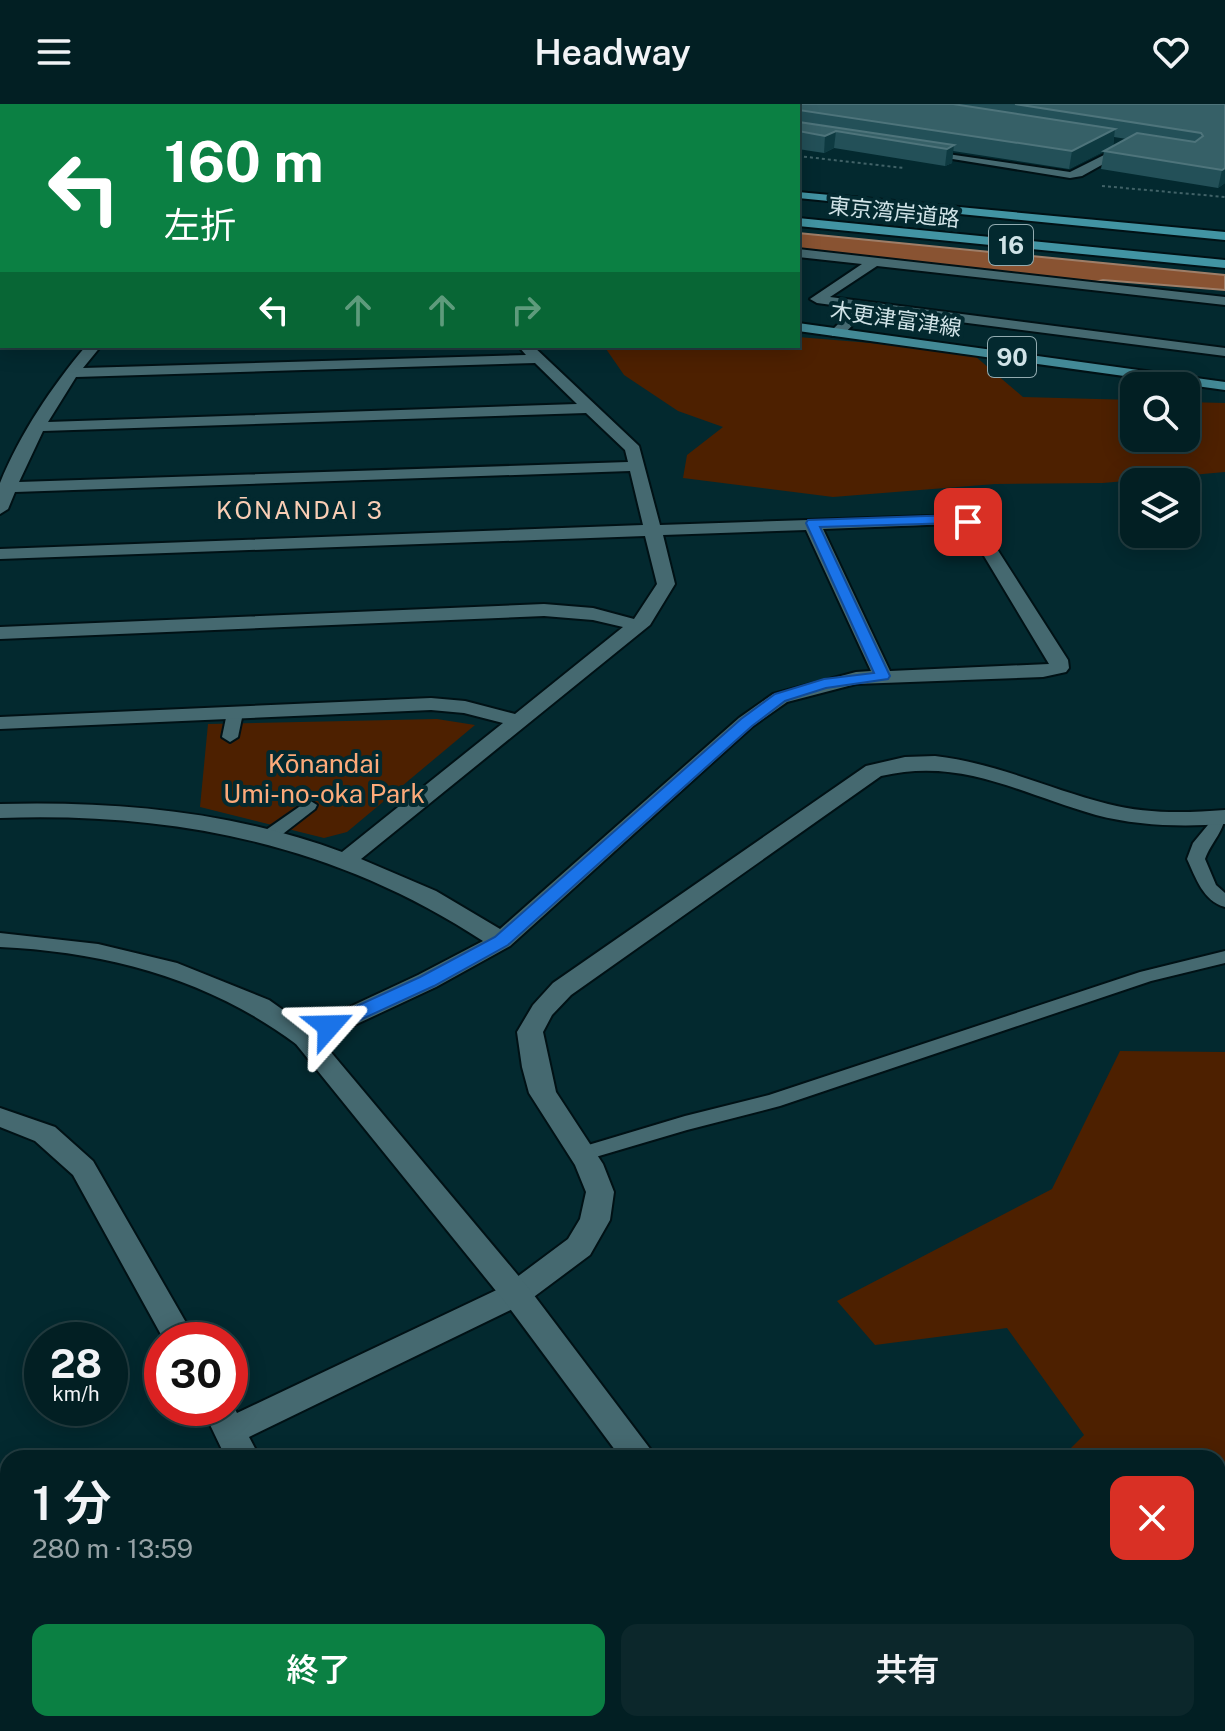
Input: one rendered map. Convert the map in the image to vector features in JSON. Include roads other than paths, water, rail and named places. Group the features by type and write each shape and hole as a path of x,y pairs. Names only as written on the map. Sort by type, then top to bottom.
{"highway":[{"name":"東京湾岸道路","path":"800,195 1225,236"},
{"name":"東京湾岸道路","path":"800,222 1225,264"}],"main road":[{"name":"木更津富津線","path":"800,327 1225,386"}],"street":[{"path":"1116,141 1147,146"},
{"path":"908,151 1070,175 1078,174 1132,144"},
{"path":"800,253 1225,301"},
{"path":"874,262 817,299 1225,352"},
{"path":"837,333 849,324 863,306"},
{"path":"0,509 4,488 35,427 69,373 92,348"},
{"path":"69,373 531,352 633,449 666,584 655,604 637,625 346,860"},
{"path":"35,427 589,408"},
{"path":"4,488 638,466"},
{"path":"0,554 956,519 968,522 975,528 1058,660 1059,668 1043,671 883,676 824,684 780,698 746,722 501,941 427,981 305,1038"},
{"path":"812,523 883,676"},
{"path":"0,633 544,610 593,614 637,625"},
{"path":"0,723 431,704 465,707 519,721"},
{"path":"231,1432 516,1294 579,1247 595,1220 600,1192 582,1154 543,1093 535,1067 530,1032 542,1011 562,989 874,771 899,763 954,762 1103,810 1135,817 1224,818"},
{"path":"0,811 104,812 194,822 269,836 346,860 429,896 501,941"},
{"path":"0,940 33,940 141,960 208,982 260,1006 305,1038 516,1294 634,1450"},
{"path":"0,1117 45,1134 83,1168 170,1322"}],"lane":[{"path":"230,737 235,713"},
{"path":"269,836 309,805"},
{"path":"1224,818 1202,843 1196,859 1208,887 1225,902"},
{"path":"582,1154 773,1101 1133,980 1225,957"}],"district":[{"name":"KŌNANDAI 3","path":"300,510"}],"park label":[{"name":"Kōnandai Umi-no-oka Park","path":"324,778"}]}
